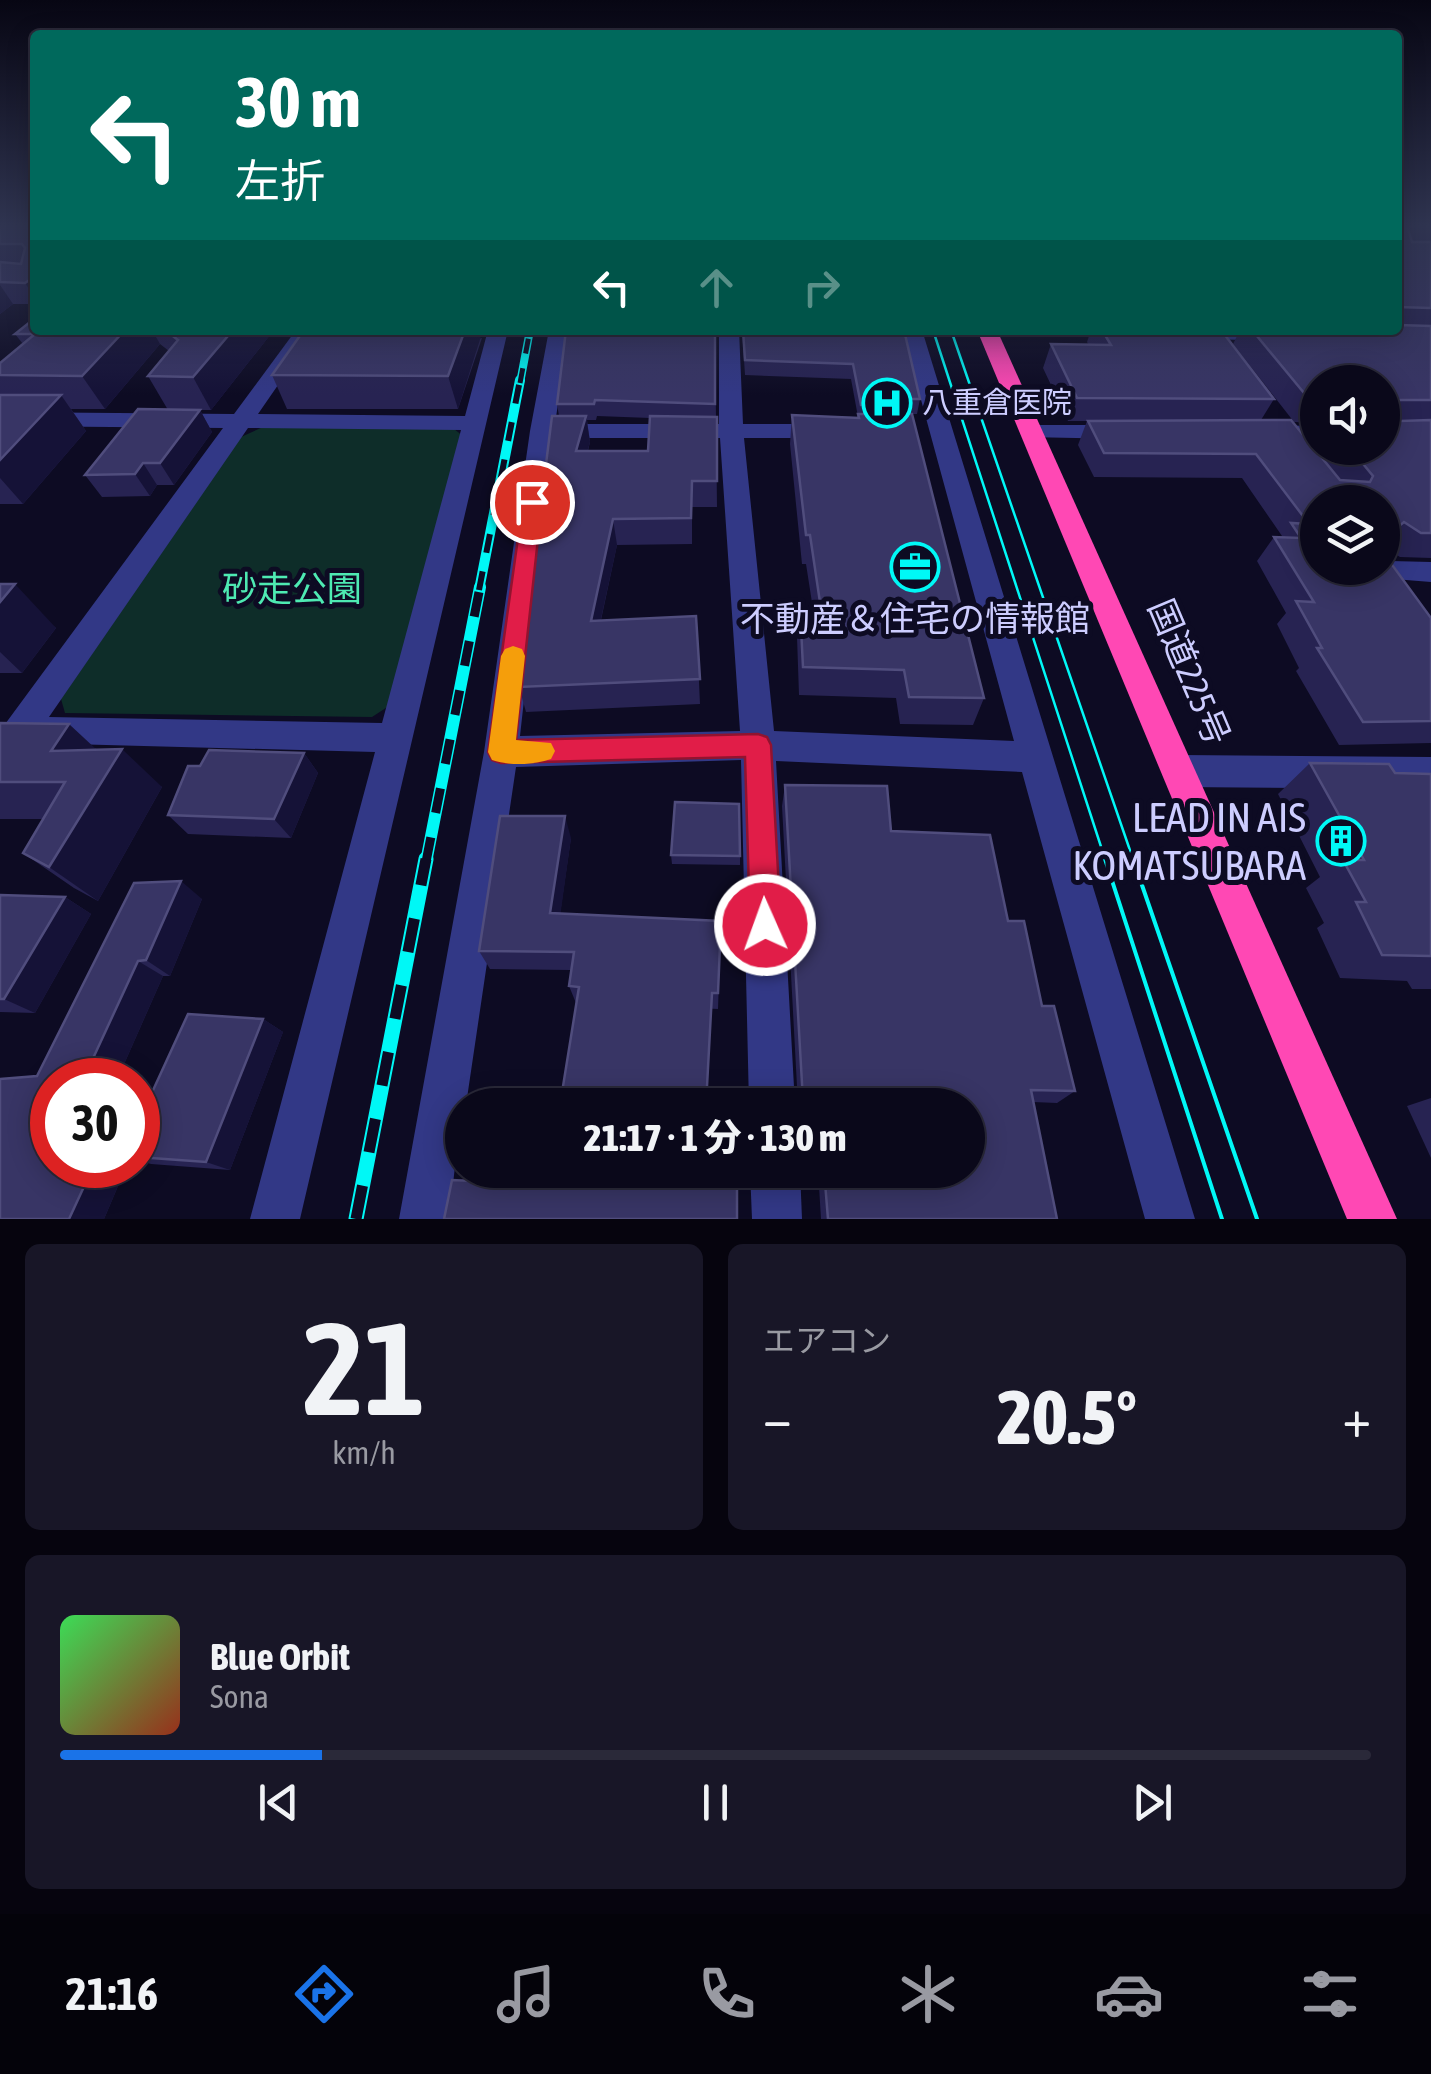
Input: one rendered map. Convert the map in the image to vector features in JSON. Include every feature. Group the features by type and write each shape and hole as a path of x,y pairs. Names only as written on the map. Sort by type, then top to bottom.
{"highway":[{"name":"国道225号","path":"989,335 1372,1219"}],"street":[{"path":"0,759 10,730 302,335"},
{"path":"275,1219 497,335"},
{"path":"424,1219 501,752 542,430 558,335"},
{"path":"729,335 731,430 758,745 771,1088"},
{"path":"913,335 931,432 1036,756 1170,1219"},
{"path":"1210,335 1230,362"},
{"path":"1278,335 1302,336"},
{"path":"1263,404 1300,452"},
{"path":"0,419 474,423"},
{"path":"542,430 845,431"},
{"path":"1034,432 1153,432"},
{"path":"1228,432 1300,432"},
{"path":"1400,568 1431,572"},
{"path":"1400,583 1411,597"},
{"path":"10,730 395,738"},
{"path":"501,752 758,745 1036,756"},
{"path":"1180,771 1431,773"},
{"path":"776,1188 777,1219"}],"green space":[{"name":"砂走公園","path":"263,427 454,429 463,436 392,704 372,717 65,713 61,699 241,437"}],"building":[{"path":"1402,281 1431,281 1431,308 1402,307"},
{"path":"30,322 30,334 15,334"},
{"path":"1402,325 1431,326 1431,400 1400,400 1400,365 1300,365 1300,388 1256,335 1402,335"},
{"path":"34,335 120,335 82,376 0,375 0,363"},
{"path":"172,335 229,335 193,377 148,376 178,340"},
{"path":"300,335 463,335 448,376 272,375"},
{"path":"565,335 715,335 715,404 595,400 594,404 557,404"},
{"path":"743,335 905,335 920,399 902,399 903,405 861,405 853,364 745,360"},
{"path":"1105,335 1225,335 1274,399 1077,398 1051,344 1111,345"},
{"path":"0,395 61,395 0,460"},
{"path":"138,409 200,410 160,463 143,463 135,474 85,475"},
{"path":"858,414 912,414 984,698 909,697 904,670 803,667 800,608 821,609 810,535 806,535 792,415 859,418"},
{"path":"552,416 586,416 576,451 648,451 650,416 717,417 717,481 692,481 691,518 613,519 591,621 696,616 700,679 519,687 536,543 556,480 544,480"},
{"path":"1291,420 1300,431 1300,465 1328,465 1340,480 1370,482 1373,476 1364,465 1400,465 1400,421 1431,420 1431,533 1421,533 1404,522 1400,525 1400,485 1300,485 1300,512 1256,454 1104,453 1088,421"},
{"path":"1274,537 1300,538 1300,579"},
{"path":"1400,576 1431,618 1431,721 1363,722 1317,648 1322,648 1296,601 1314,602 1304,585 1400,585"},
{"path":"0,584 15,584 0,602"},
{"path":"0,723 69,724 51,751 122,749 49,867 23,853 65,782 0,782"},
{"path":"209,750 304,753 274,819 168,815 188,766 200,766"},
{"path":"1310,763 1389,764 1395,773 1431,774 1431,956 1382,955 1356,902 1366,902 1343,860 1364,860"},
{"path":"785,785 887,786 891,831 990,835 1008,921 1024,921 1042,1006 1054,1006 1075,1091 1031,1090 1057,1219 828,1219 825,1188 985,1188 985,1088 802,1088"},
{"path":"675,802 739,804 740,856 671,855"},
{"path":"500,816 565,816 550,913 721,921 718,993 712,993 707,1088 563,1088 579,987 569,986 574,952 479,951"},
{"path":"181,881 146,960 138,961 93,1058 46,1058 134,883"},
{"path":"0,895 65,897 4,999 0,999"},
{"path":"188,1014 263,1019 206,1162 160,1159 160,1075"},
{"path":"30,1077 30,1188 83,1188 69,1219 0,1219 0,1079"},
{"path":"450,1188 737,1188 737,1219 444,1219"}],"tram line":[{"path":"935,335 1106,862"},
{"path":"953,335 1134,862"},
{"path":"1105,859 1222,1219"},
{"path":"1133,859 1257,1219"}],"railway":[{"path":"520,383 529,335"},
{"path":"479,590 520,380"},
{"path":"426,862 480,587"},
{"path":"356,1219 426,859"}],"slow traffic":[{"path":"513,656 501,752 542,751"}],"place":[{"name":"八重倉医院","path":"887,403"},
{"name":"不動産＆住宅の情報館","path":"915,567"},
{"name":"LEAD IN AIS KOMATSUBARA","path":"1341,841"}],"route":[{"path":"532,502 501,752 758,745 765,925"}]}
